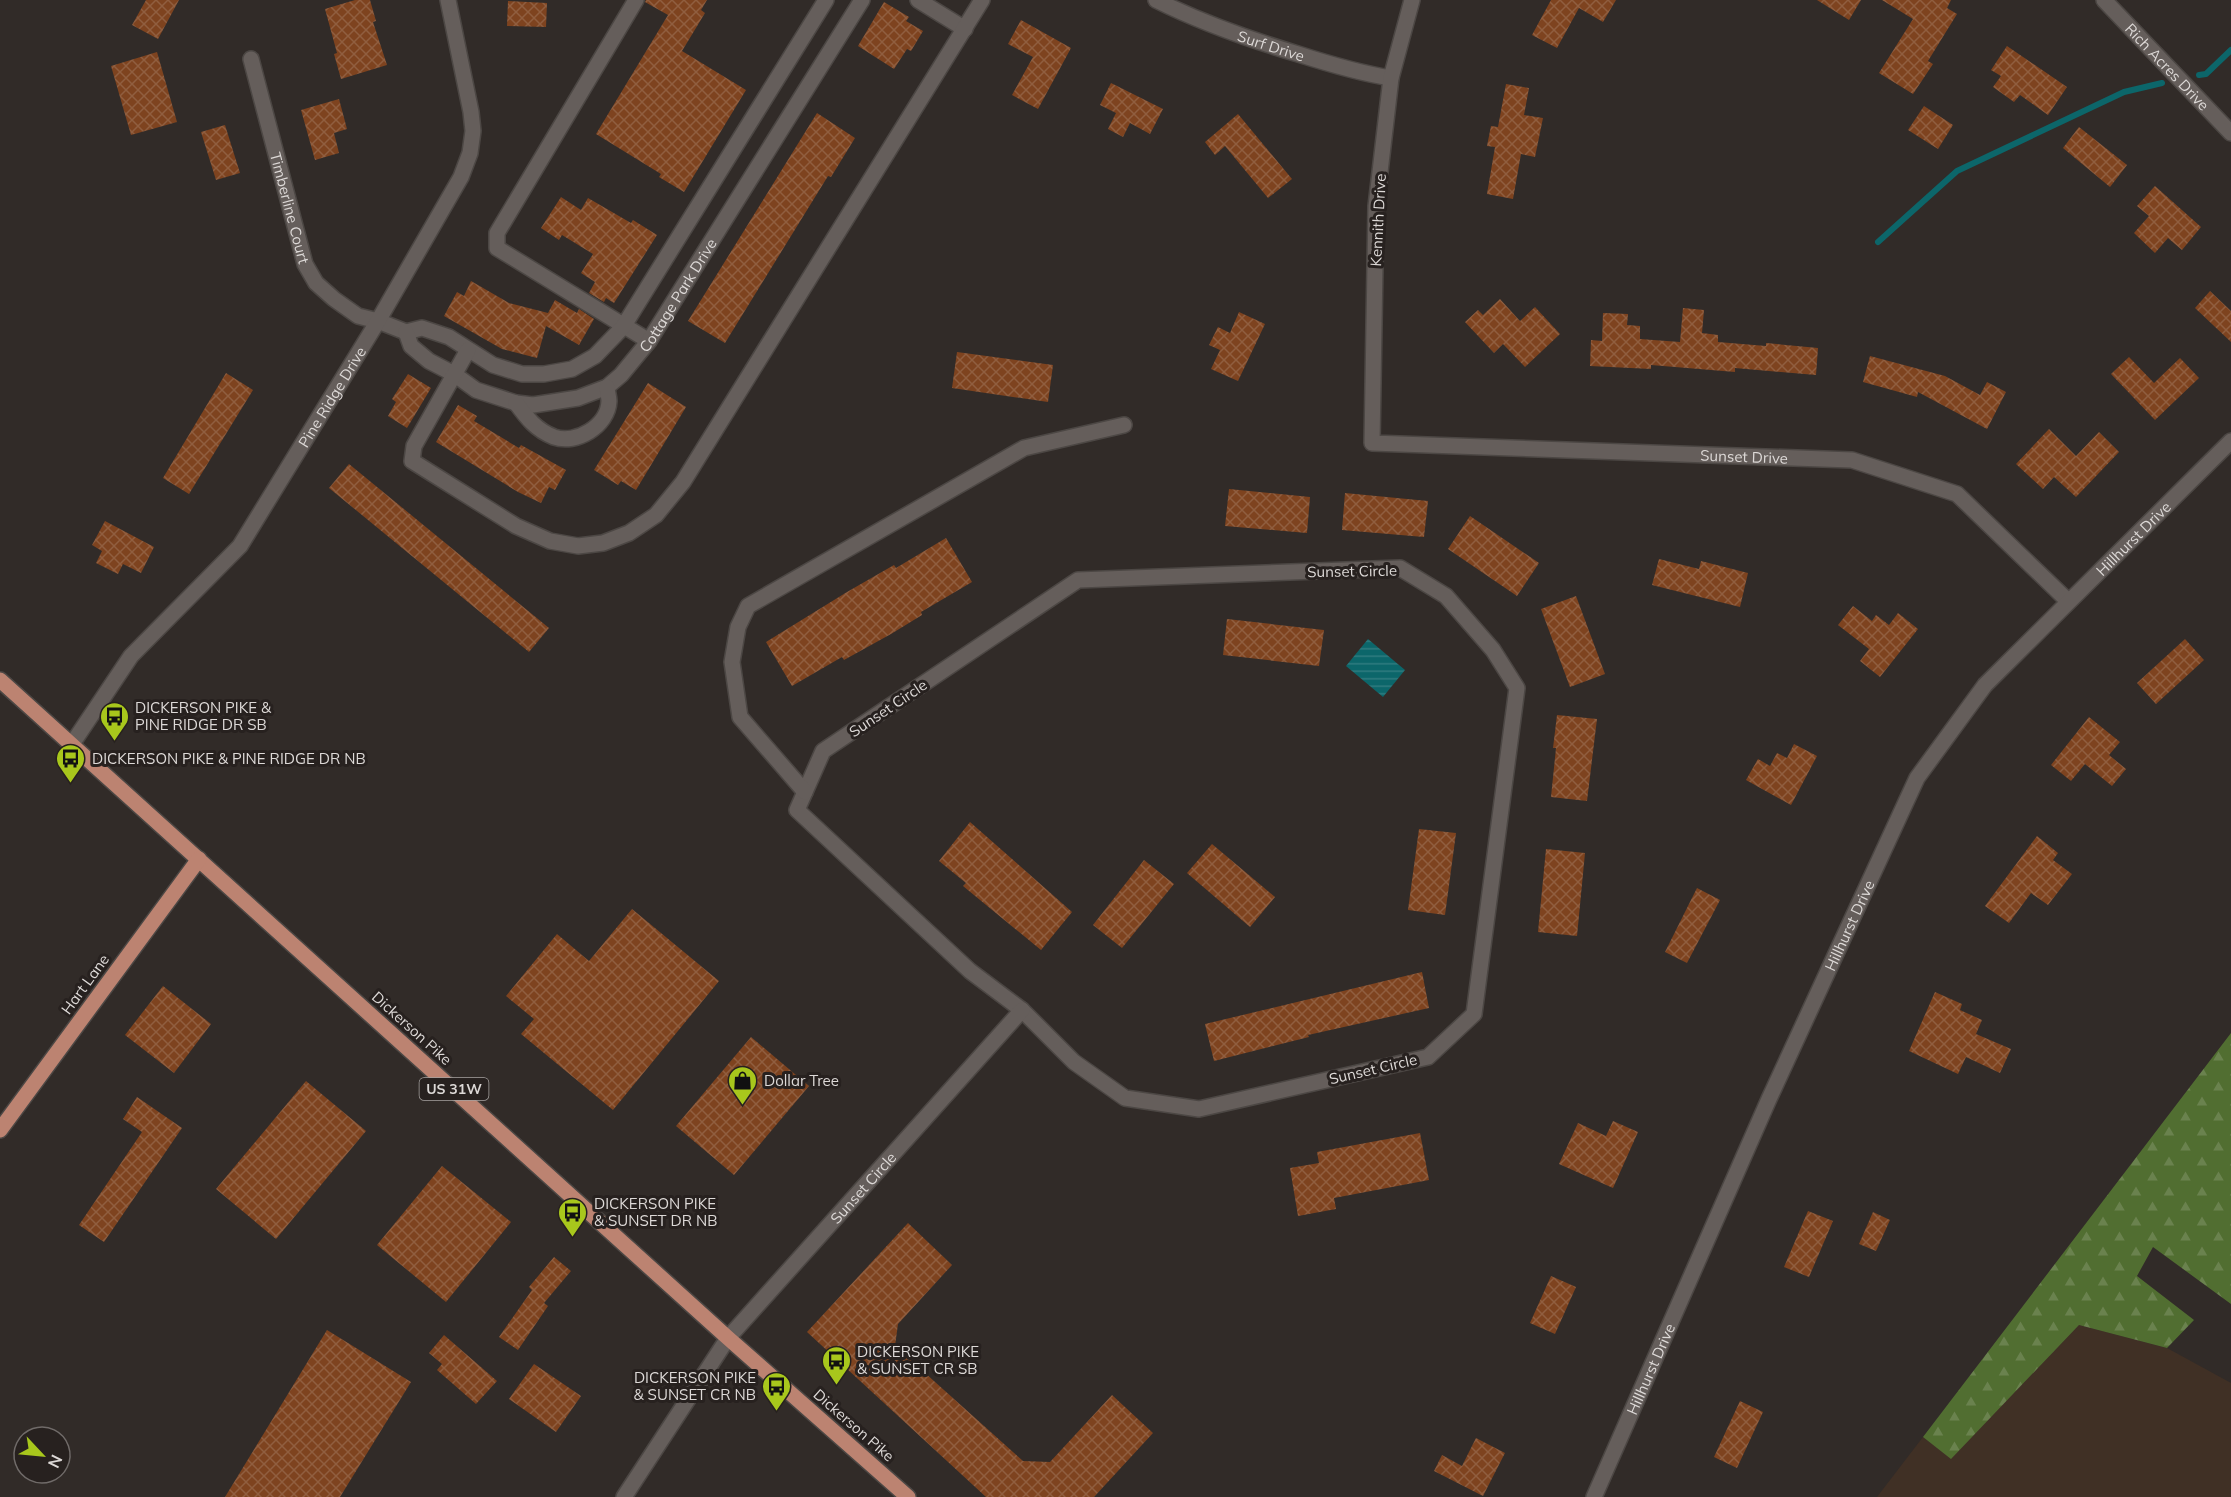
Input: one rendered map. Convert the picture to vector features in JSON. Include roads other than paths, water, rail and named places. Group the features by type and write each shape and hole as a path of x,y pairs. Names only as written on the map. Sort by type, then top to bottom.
{"main road":[{"name":"Dickerson Pike","path":"0,680 728,1338 908,1497"},
{"name":"Hart Lane","path":"0,1130 199,859"}],"street":[{"name":"Pine Ridge Drive","path":"72,744 131,656 240,546 378,321 461,177 470,153 473,131 448,0"},
{"path":"636,0 497,233 497,248 649,341"},
{"name":"Cottage Park Drive","path":"378,321 406,332 422,327 449,337 493,365 522,374 544,374 572,369 595,356 623,327 826,0"},
{"name":"Cottage Park Drive","path":"406,332 411,346 429,361 454,374 476,390 516,404 554,403 578,398 607,387 621,375 649,341 862,0"},
{"path":"918,0 965,29"},
{"path":"468,350 414,446 412,461 516,526 550,541 578,546 603,543 629,533 656,515 683,482 982,0"},
{"name":"Surf Drive","path":"1156,0 1197,20 1277,48 1361,74 1391,78"},
{"name":"Kennith Drive","path":"1372,443 1376,206 1391,78 1412,0"},
{"name":"Rich Acres Drive","path":"2104,0 2231,133"},
{"name":"Timberline Court","path":"251,59 305,264 316,284 333,299 358,316 378,321"},
{"path":"516,404 532,424 555,437 568,439 594,428 603,418 609,402 607,387"},
{"path":"805,792 740,717 732,662 738,627 748,606 1024,448 1124,425"},
{"name":"Hillhurst Drive","path":"1593,1497 1769,1099 1917,778 1985,685 2231,441"},
{"name":"Sunset Drive","path":"1372,443 1852,460 1957,494 2068,602"},
{"name":"Sunset Circle","path":"1400,568 1446,596 1493,650 1516,688 1474,1014 1428,1057 1199,1109 1125,1098 1074,1062 1022,1010 970,971 797,810 823,751 1078,580 1400,568"},
{"name":"Sunset Circle","path":"728,1338 1022,1010"},
{"path":"624,1497 728,1338"}],"water":[{"path":"1368,639 1405,670 1383,697 1346,666"}],"waterway":[{"path":"2199,75 2206,74 2231,50"},
{"path":"1878,242 1957,171 2124,92 2162,83"}],"place":[{"name":"DICKERSON PIKE & PINE RIDGE DR SB","path":"114,742"},
{"name":"DICKERSON PIKE & PINE RIDGE DR NB","path":"71,784"},
{"name":"Dollar Tree","path":"743,1106"},
{"name":"DICKERSON PIKE & SUNSET DR NB","path":"573,1238"},
{"name":"DICKERSON PIKE & SUNSET CR SB","path":"836,1386"},
{"name":"DICKERSON PIKE & SUNSET CR NB","path":"777,1412"}]}
